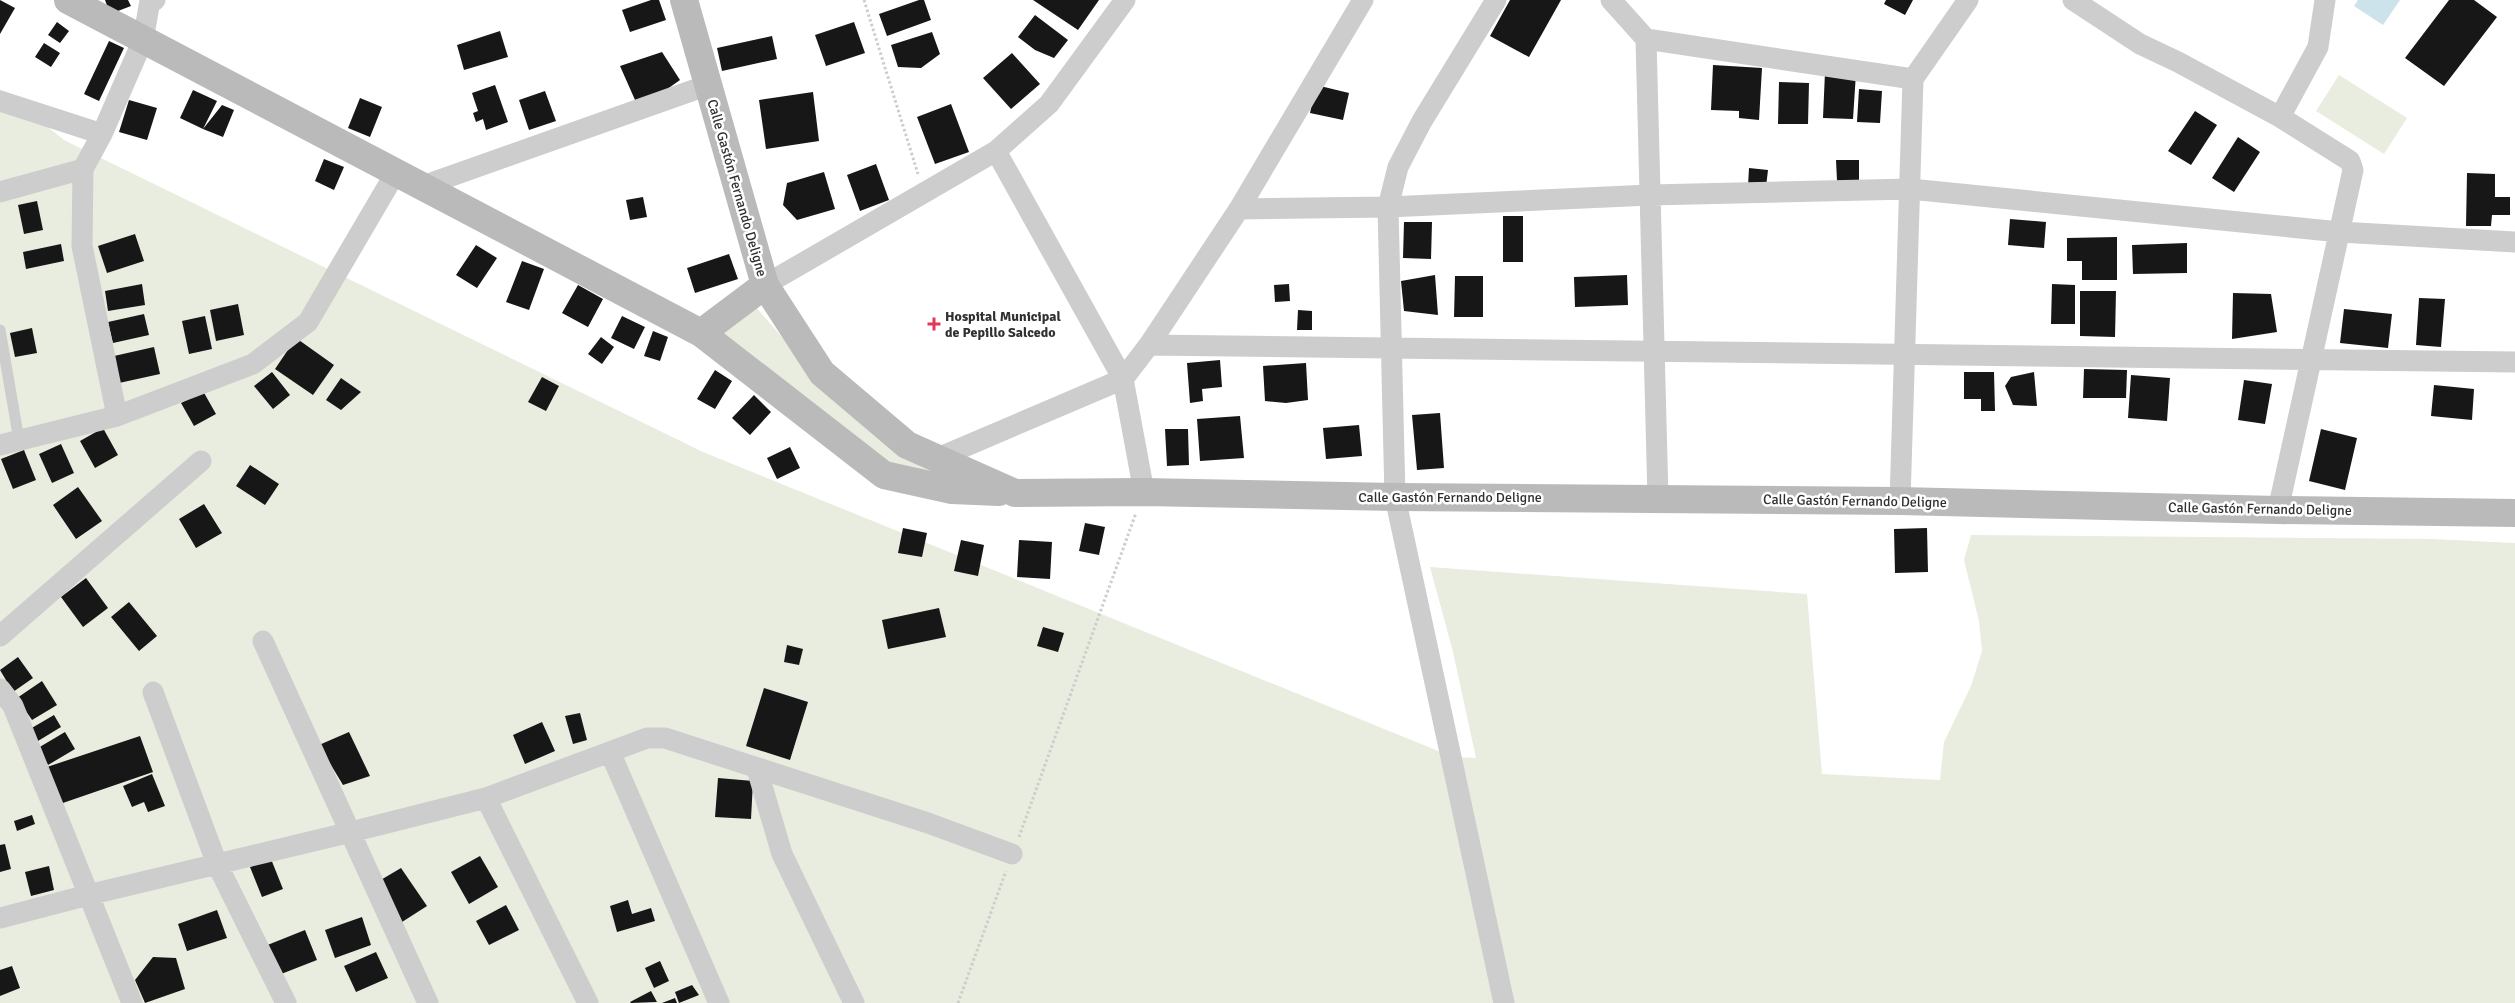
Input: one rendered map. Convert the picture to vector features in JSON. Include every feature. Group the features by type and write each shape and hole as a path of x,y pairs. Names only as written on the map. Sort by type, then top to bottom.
{"street":[{"path":"68,0 701,333 884,474 952,490 1015,493"},
{"path":"117,416 82,246 83,169 102,134 143,40 151,0"},
{"name":"Calle Gastón Fernando Deligne","path":"684,0 765,285 822,373 907,445 1015,493 1144,492 1395,498 1658,498 1900,501 2278,510 2515,513"},
{"path":"701,333 765,285 996,151 1049,104 1125,0"},
{"path":"938,458 1123,379 1149,345 1239,209 1364,0"},
{"path":"1496,0 1414,136 1398,167 1388,207 1395,498 1504,1003"},
{"path":"1611,0 1646,39 1913,79"},
{"path":"1900,501 1913,79 1968,0"},
{"path":"2073,0 2140,44 2178,62 2280,117 2350,160 2353,170 2278,510"},
{"path":"2280,117 2318,47 2325,0"},
{"path":"1646,39 1658,498"},
{"path":"423,186 708,84"},
{"path":"0,101 102,134"},
{"path":"996,151 1123,379 1144,492"},
{"path":"0,192 83,169"},
{"path":"10,442 117,416 253,364 308,322 396,172"},
{"path":"1239,209 1388,207 1650,195 1910,189 2340,232 2515,242"},
{"path":"1149,345 2515,362"},
{"path":"0,636 201,461"},
{"path":"263,641 428,1003"},
{"path":"0,689 13,706 132,1003"},
{"path":"153,692 216,864 286,1003"},
{"path":"0,918 88,894 486,798 647,738 666,738 928,823 1012,854"},
{"path":"610,752 719,1003"},
{"path":"757,769 782,854 854,1003"},
{"path":"486,798 588,1003"}],"lane":[{"path":"0,330 10,442"}],"path":[{"path":"864,0 924,194"},
{"path":"958,1003 1144,492"}],"shaded area":[{"path":"2339,75 2407,118 2384,154 2316,111"},
{"path":"0,89 64,140 703,452 1453,757 1476,758 1453,652 1430,567 1807,594 1822,774 1940,780 1944,742 1971,686 1982,651 1979,621 1964,560 1971,535 2433,539 2515,543 2515,1003 0,1003"},
{"path":"754,305 796,353 951,482 886,461 718,330"}],"water":[{"path":"2358,0 2400,0 2383,25 2354,6"}],"building":[{"path":"0,0 15,8 0,34"},
{"path":"105,0 128,0 131,6 110,14"},
{"path":"651,0 659,0 666,20 630,32 622,10"},
{"path":"924,0 931,20 887,36 879,14"},
{"path":"1033,0 1099,0 1078,30"},
{"path":"1510,0 1561,0 1529,57 1490,36"},
{"path":"1886,0 1913,0 1905,15 1884,4"},
{"path":"2449,0 2474,0 2497,17 2444,86 2405,58"},
{"path":"1035,15 1068,40 1054,58 1035,50 1018,37"},
{"path":"57,22 69,31 60,43 48,35"},
{"path":"854,22 865,53 826,66 815,35"},
{"path":"500,31 508,57 464,70 457,45"},
{"path":"932,32 940,54 921,68 898,67 891,45"},
{"path":"772,36 777,59 722,71 717,48"},
{"path":"109,41 124,48 99,101 84,94"},
{"path":"44,43 60,53 51,67 35,57"},
{"path":"662,52 680,80 639,109 620,66"},
{"path":"1012,53 1040,84 1011,109 983,78"},
{"path":"1713,65 1762,68 1759,120 1739,118 1739,111 1711,110"},
{"path":"1825,72 1856,73 1853,119 1823,118"},
{"path":"1779,82 1809,83 1808,124 1778,124"},
{"path":"495,85 508,122 486,130 483,119 476,122 473,113 478,111 472,93"},
{"path":"1316,85 1349,93 1343,120 1310,113"},
{"path":"1859,89 1882,91 1880,123 1857,122"},
{"path":"193,90 217,101 203,129 180,118"},
{"path":"545,91 556,121 529,130 519,100"},
{"path":"813,92 819,141 766,149 759,100"},
{"path":"360,98 382,107 370,137 348,128"},
{"path":"129,100 157,108 147,140 119,132"},
{"path":"951,104 969,152 935,164 917,117"},
{"path":"222,105 234,110 223,137 203,129"},
{"path":"2195,111 2217,125 2191,165 2168,151"},
{"path":"2238,137 2260,152 2234,192 2212,178"},
{"path":"324,159 344,167 334,190 315,181"},
{"path":"1836,160 1859,160 1859,180 1837,181"},
{"path":"876,164 889,200 860,211 847,175"},
{"path":"1749,168 1768,170 1766,187 1748,186"},
{"path":"824,172 835,209 797,220 783,205 787,183"},
{"path":"2467,173 2495,174 2495,197 2510,197 2510,215 2492,215 2491,226 2466,226"},
{"path":"643,197 647,217 630,220 626,200"},
{"path":"37,201 43,230 24,234 18,205"},
{"path":"1503,216 1523,216 1523,262 1503,262"},
{"path":"2010,219 2046,222 2044,248 2008,245"},
{"path":"1404,222 1432,222 1431,259 1403,258"},
{"path":"135,234 144,261 107,273 98,246"},
{"path":"2117,237 2117,280 2082,280 2082,261 2067,261 2067,238"},
{"path":"2187,243 2187,273 2133,274 2132,245"},
{"path":"61,244 64,261 26,269 23,252"},
{"path":"476,245 497,258 477,288 456,275"},
{"path":"729,254 738,279 695,293 687,268"},
{"path":"522,261 544,269 529,310 506,302"},
{"path":"1435,275 1438,315 1404,311 1401,281"},
{"path":"1627,275 1628,305 1575,307 1574,277"},
{"path":"1455,276 1483,276 1483,317 1454,317"},
{"path":"142,284 145,305 108,311 105,291"},
{"path":"1289,284 1290,301 1275,302 1274,285"},
{"path":"2052,284 2075,285 2075,324 2051,324"},
{"path":"578,285 603,299 588,327 562,313"},
{"path":"2080,291 2116,291 2115,337 2080,336"},
{"path":"2233,293 2271,294 2277,332 2232,339"},
{"path":"2419,298 2445,299 2441,347 2416,345"},
{"path":"238,304 244,335 216,341 210,310"},
{"path":"2344,309 2392,314 2388,348 2340,343"},
{"path":"1298,310 1312,311 1312,330 1297,330"},
{"path":"144,314 149,335 113,343 108,322"},
{"path":"205,316 212,349 189,354 182,321"},
{"path":"622,316 645,327 634,349 611,338"},
{"path":"32,328 37,353 15,357 10,333"},
{"path":"653,331 668,337 660,361 644,356"},
{"path":"601,337 614,347 602,364 588,354"},
{"path":"296,338 334,365 313,395 275,369"},
{"path":"154,347 160,374 119,383 114,356"},
{"path":"1220,360 1222,387 1202,389 1203,401 1190,403 1187,363"},
{"path":"1306,363 1308,400 1286,403 1265,401 1263,366"},
{"path":"2084,369 2127,370 2126,398 2083,398"},
{"path":"715,370 732,381 715,409 697,399"},
{"path":"272,372 290,395 273,409 254,386"},
{"path":"1964,372 1994,372 1995,411 1981,411 1981,399 1964,399"},
{"path":"2034,372 2037,406 2013,405 2005,386 2011,377"},
{"path":"2131,375 2170,378 2167,421 2128,418"},
{"path":"542,377 559,386 546,411 528,402"},
{"path":"341,378 361,392 341,410 326,400"},
{"path":"2244,380 2272,384 2265,424 2238,420"},
{"path":"2434,385 2474,389 2472,420 2431,416"},
{"path":"203,391 216,414 194,426 181,403"},
{"path":"754,395 771,412 750,435 732,418"},
{"path":"1440,413 1444,468 1417,470 1412,415"},
{"path":"1240,416 1244,458 1200,461 1197,419"},
{"path":"1359,425 1362,456 1326,459 1323,428"},
{"path":"103,428 118,455 95,468 80,441"},
{"path":"1165,429 1188,429 1189,465 1167,466"},
{"path":"2321,429 2357,438 2345,490 2309,481"},
{"path":"61,444 74,473 52,483 39,454"},
{"path":"790,447 800,468 777,479 767,458"},
{"path":"24,450 36,480 13,489 1,459"},
{"path":"250,465 279,484 265,505 236,486"},
{"path":"78,487 102,521 76,539 53,505"},
{"path":"204,504 222,533 196,548 179,519"},
{"path":"1085,523 1105,527 1099,555 1079,551"},
{"path":"903,528 927,533 922,557 898,553"},
{"path":"1927,528 1928,572 1895,573 1894,529"},
{"path":"961,540 984,545 978,576 954,571"},
{"path":"1019,540 1052,542 1050,579 1017,577"},
{"path":"86,578 108,608 83,627 61,597"},
{"path":"129,602 157,636 139,651 111,617"},
{"path":"939,608 946,637 888,649 882,620"},
{"path":"1043,627 1064,633 1058,652 1037,646"},
{"path":"787,645 803,649 799,665 784,662"},
{"path":"18,657 33,678 13,692 0,670"},
{"path":"42,681 57,705 32,720 17,698"},
{"path":"764,688 808,702 790,760 746,746"},
{"path":"580,713 587,740 573,744 565,716"},
{"path":"54,715 61,727 38,741 30,729"},
{"path":"542,722 555,751 525,764 513,735"},
{"path":"65,732 75,749 48,765 38,748"},
{"path":"349,732 370,776 343,785 319,745"},
{"path":"140,736 153,772 57,805 44,768"},
{"path":"152,774 165,806 148,812 144,802 132,807 123,786"},
{"path":"718,778 753,781 751,819 715,817"},
{"path":"32,815 35,824 17,831 14,821"},
{"path":"5,844 11,869 0,872 0,845"},
{"path":"480,856 498,887 469,904 451,872"},
{"path":"271,859 283,889 262,897 250,867"},
{"path":"49,866 54,890 31,896 25,872"},
{"path":"401,868 427,906 402,922 379,881"},
{"path":"628,900 632,914 651,908 655,921 617,932 610,906"},
{"path":"506,905 519,930 489,945 476,921"},
{"path":"217,910 227,938 187,951 178,924"},
{"path":"362,917 371,945 335,958 325,930"},
{"path":"305,930 317,960 276,976 265,946"},
{"path":"376,952 388,978 356,992 344,966"},
{"path":"153,957 176,958 185,989 145,1003 135,980"},
{"path":"660,961 669,981 654,988 645,968"},
{"path":"12,966 20,988 0,996 0,970"},
{"path":"692,985 699,995 679,1003 675,992"},
{"path":"651,991 657,1002 630,1002"},
{"path":"675,998 677,1003 662,1003"}],"place":[{"name":"Hospital Municipal de Pepillo Salcedo","path":"934,324"}]}
